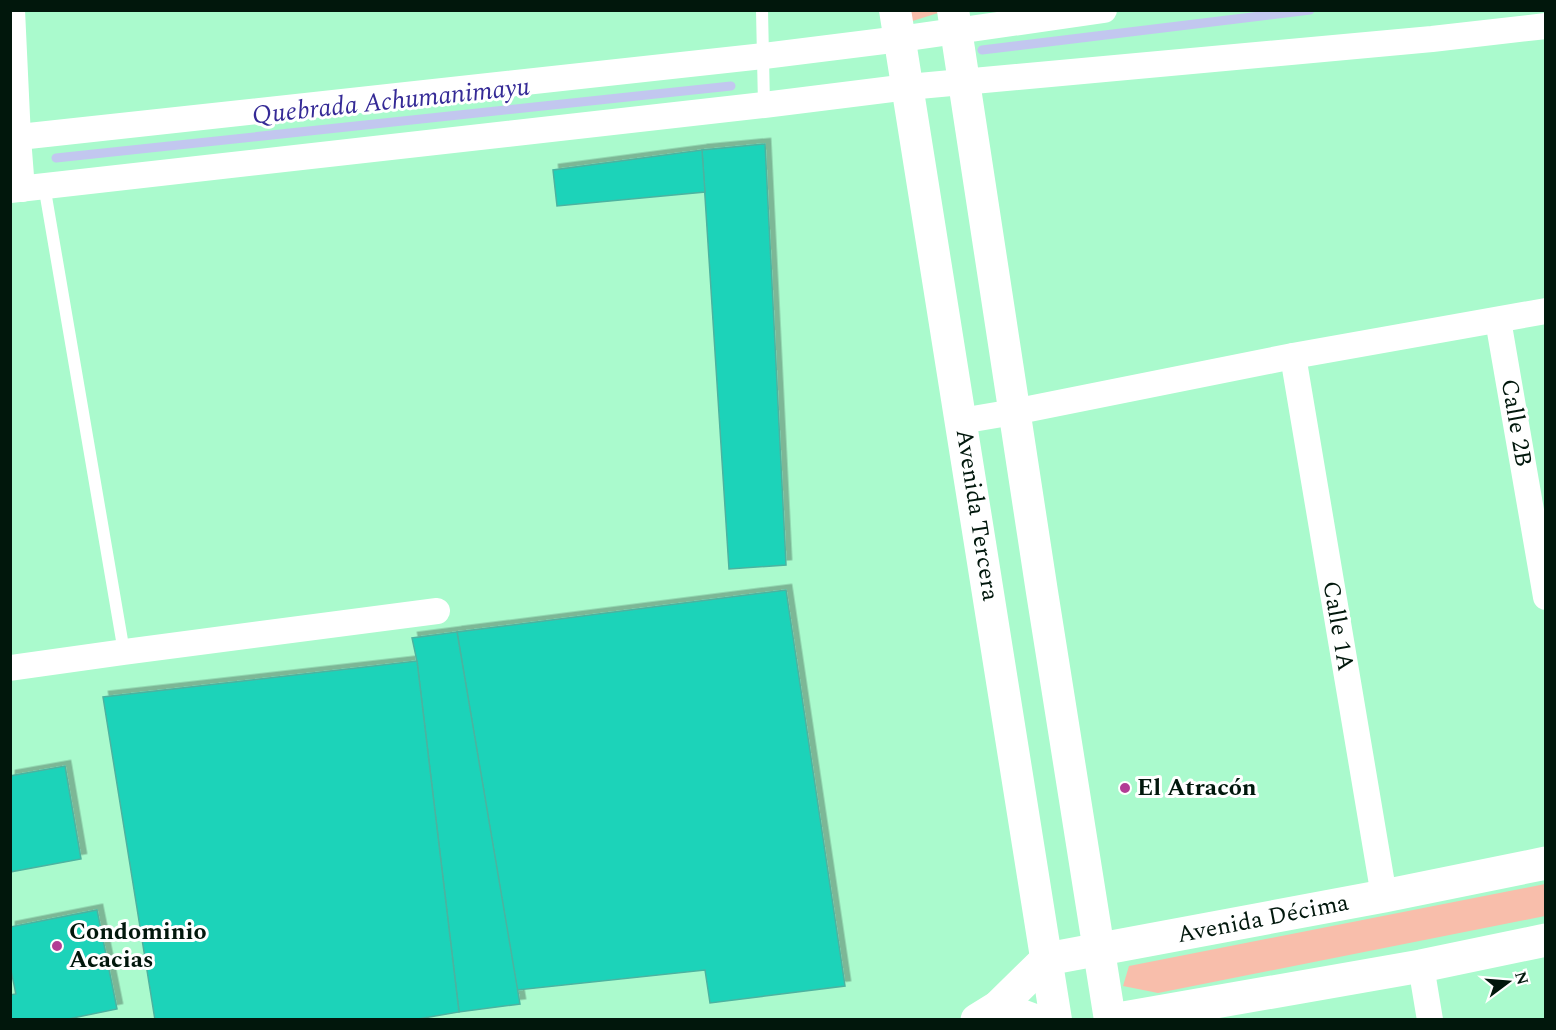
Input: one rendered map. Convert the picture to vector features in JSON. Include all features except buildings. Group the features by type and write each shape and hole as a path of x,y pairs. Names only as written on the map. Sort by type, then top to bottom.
{"main road":[{"name":"Avenida Décima","path":"1047,959 1384,896 1545,863"},
{"path":"1111,1020 1421,966 1545,940"},
{"path":"988,1013 1047,959"},
{"path":"988,1013 1033,1020"}],"street":[{"path":"12,10 14,138 25,188 908,87 1432,39 1545,26"},
{"path":"14,138 764,56 898,25 1104,10"},
{"path":"954,21 1111,1020"},
{"name":"Avenida Tercera","path":"898,25 1056,1020"},
{"path":"961,421 1293,356 1545,311"},
{"name":"Calle 2B","path":"1498,320 1545,597"},
{"name":"Calle 1A","path":"1293,356 1384,896"},
{"path":"10,668 437,611"},
{"path":"1421,966 1430,1020"}],"lane":[{"path":"762,10 764,105"},
{"path":"25,188 124,652"}],"shaded area":[{"path":"901,11 938,11 938,13 903,24"},
{"path":"1545,884 1545,916 1158,993 1123,986 1129,966"}],"waterway":[{"name":"Quebrada Achumanimayu","path":"982,50 1310,10"},
{"name":"Quebrada Achumanimayu","path":"56,158 731,86"}],"place":[{"name":"El Atracón","path":"1125,788"},
{"name":"Condominio Acacias","path":"57,946"}]}
